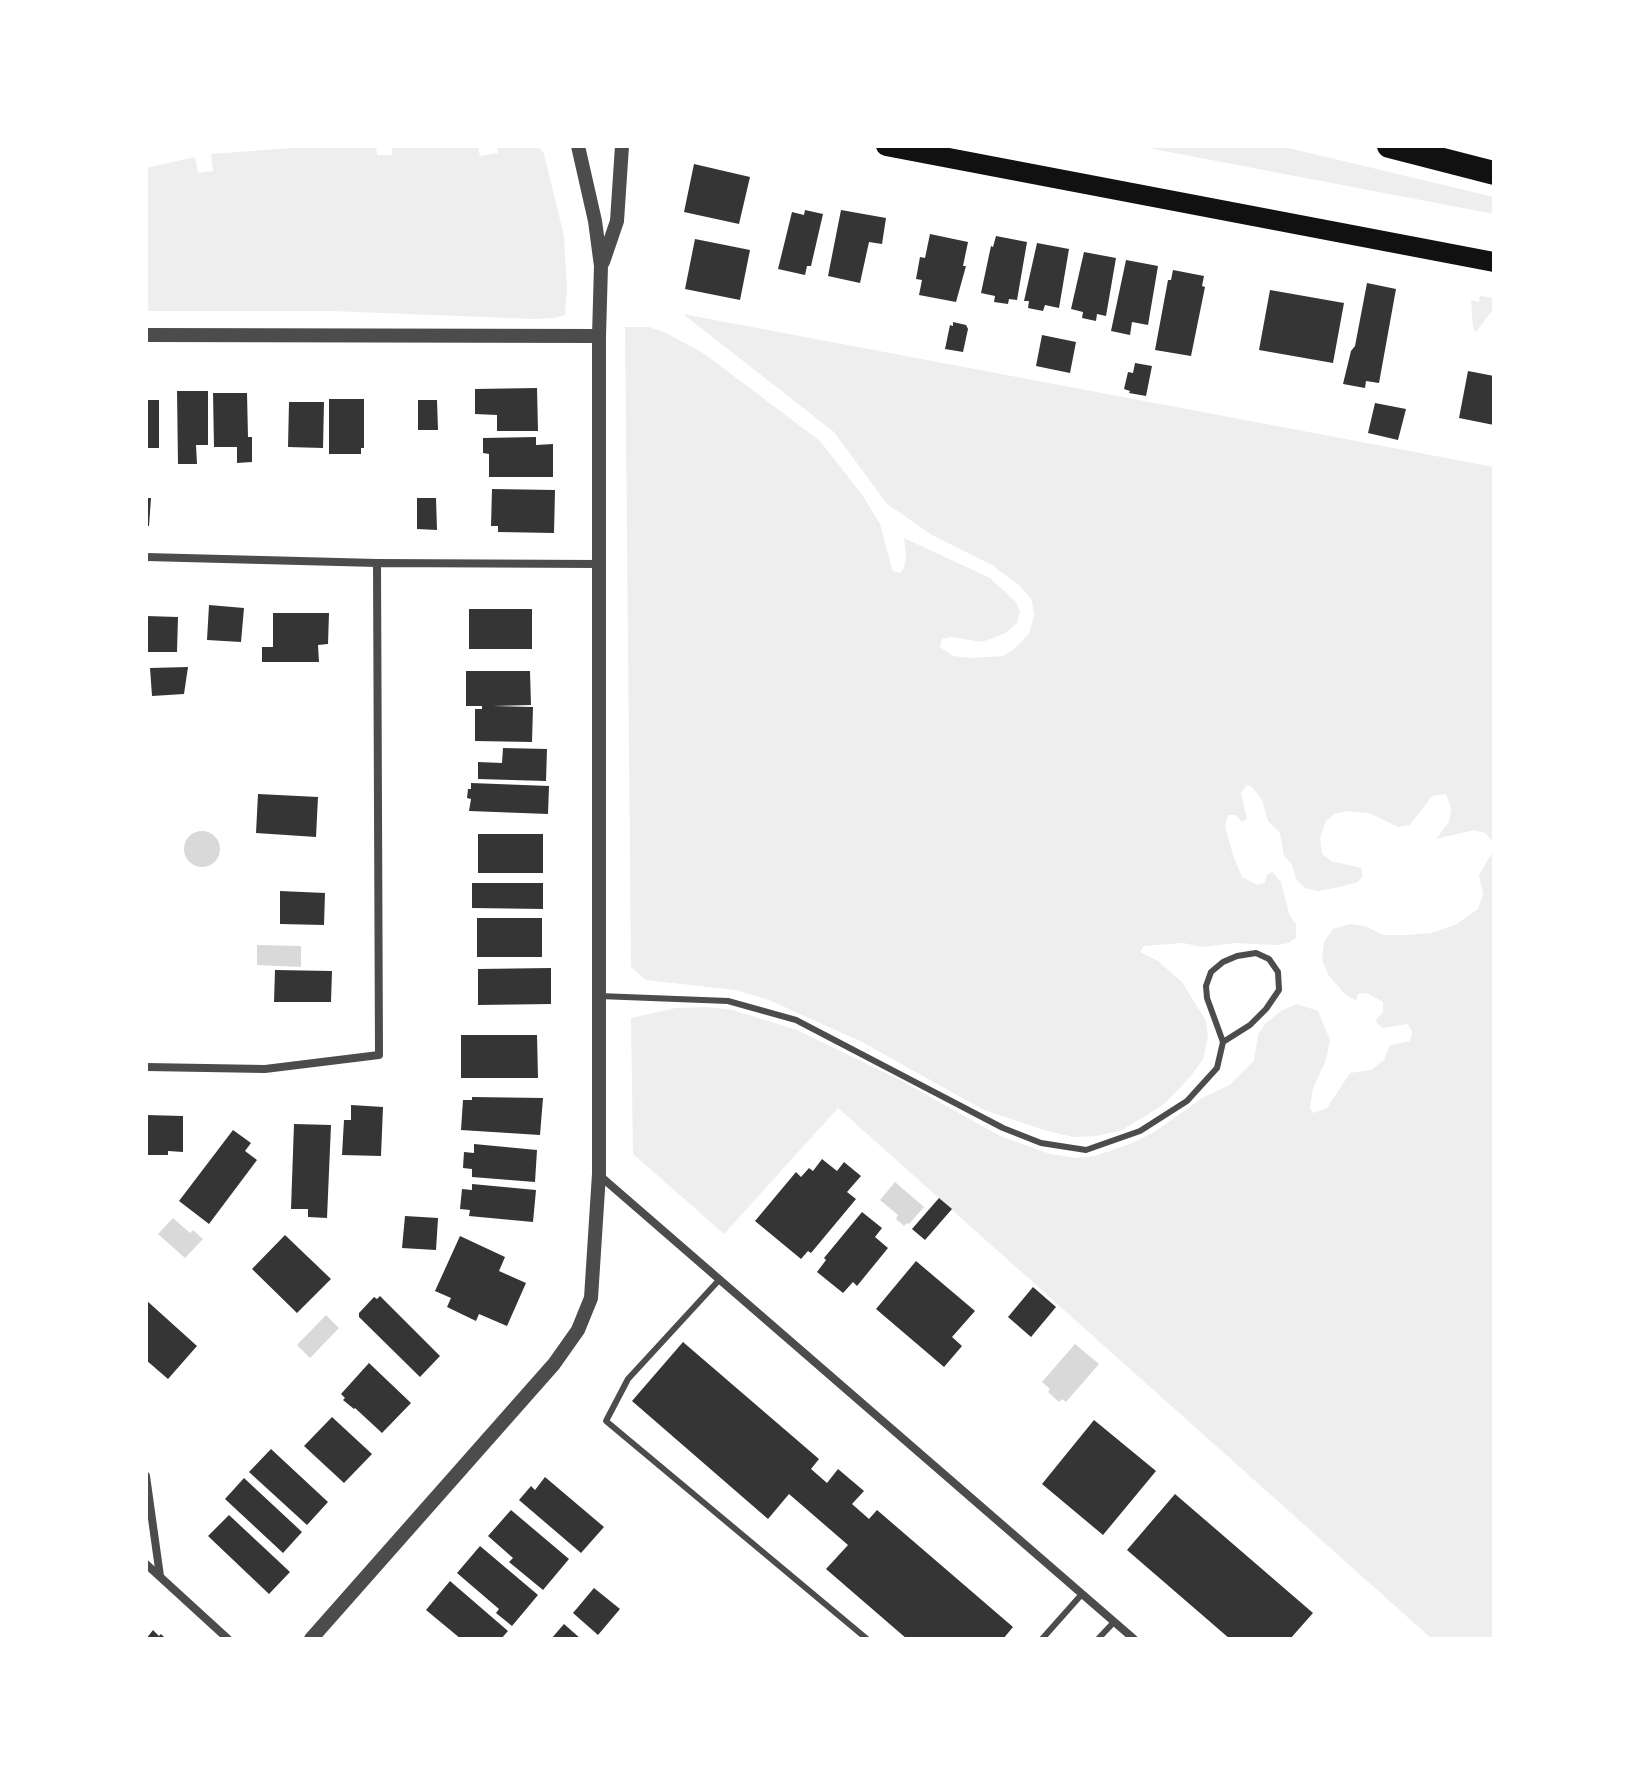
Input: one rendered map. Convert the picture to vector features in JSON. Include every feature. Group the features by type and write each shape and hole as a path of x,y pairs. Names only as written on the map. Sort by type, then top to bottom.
{"highway":[{"path":"1389,146 1494,173"}],"main road":[{"path":"886,146 1494,262"}],"street":[{"path":"311,1639 554,1364 578,1330 591,1298 599,1174 601,266 595,221 578,146"},
{"path":"601,266 617,221 622,146"},
{"path":"146,335 599,336"},
{"path":"146,557 377,563 599,564"},
{"path":"146,1067 265,1069 379,1055 377,563"},
{"path":"599,1174 1134,1639"},
{"path":"146,1476 160,1577"},
{"path":"146,1564 228,1639"}],"lane":[{"path":"599,996 728,1001 796,1020 1003,1128 1041,1143 1086,1150 1140,1131 1187,1101 1217,1068 1223,1042 1207,998 1206,986 1211,972 1223,962 1256,953 1269,959 1278,972 1279,990 1250,1025 1223,1042"},
{"path":"720,1279 628,1379 606,1421 867,1639"},
{"path":"1042,1639 1082,1594"},
{"path":"1098,1639 1114,1622"}],"shaded area":[{"path":"318,146 376,146 377,155 392,155 392,146 478,146 480,156 498,153 497,146 539,146 544,154 564,236 565,315 536,319 331,311 146,311 146,168 195,157 198,173 213,171 211,154"},
{"path":"1138,146 1280,146 1494,197 1494,214"},
{"path":"1480,296 1494,298 1494,312 1476,332 1471,300 1479,302"},
{"path":"683,314 1494,467 1494,1639 1432,1639 838,1108 724,1234 633,1154 631,1018 676,1008 733,1010 797,1030 902,1081 1000,1136 1050,1154 1076,1158 1095,1156 1135,1142 1202,1098 1230,1085 1254,1061 1258,1035 1265,1024 1281,1011 1297,1004 1318,1011 1330,1040 1326,1060 1313,1088 1310,1108 1313,1113 1327,1108 1350,1073 1371,1070 1384,1060 1390,1045 1410,1041 1412,1032 1408,1024 1382,1028 1375,1021 1383,1012 1383,1002 1367,993 1358,994 1356,1001 1344,993 1329,976 1322,960 1324,942 1333,929 1350,924 1365,926 1383,935 1431,933 1455,925 1478,909 1483,894 1479,875 1493,851 1492,841 1485,833 1474,830 1436,839 1449,822 1451,808 1446,794 1432,796 1410,825 1398,827 1369,813 1348,811 1334,814 1326,821 1320,837 1322,854 1331,861 1361,868 1363,876 1358,882 1340,887 1318,891 1305,888 1296,879 1292,865 1284,856 1280,833 1268,821 1262,800 1247,785 1241,793 1247,819 1242,822 1236,815 1228,815 1225,827 1234,858 1242,877 1257,885 1265,883 1267,875 1272,872 1281,882 1289,914 1296,924 1296,938 1277,945 1236,943 1202,947 1183,943 1144,946 1140,952 1158,961 1182,982 1206,1021 1208,1037 1203,1059 1163,1105 1122,1130 1097,1136 1073,1137 984,1110 862,1042 769,1000 736,990 646,980 631,967 625,327 649,327 703,353 820,441 863,496 880,524 895,572 900,573 904,568 904,538 990,578 1016,602 1020,612 1017,623 1006,633 982,642 951,637 942,639 940,647 953,656 1003,656 1029,634 1034,616 1032,600 1020,586 992,565 932,535 887,504 834,432"},
{"path":"202,831 215,836 220,849 215,862 202,867 189,862 184,849 189,836"},
{"path":"257,945 301,946 301,967 257,965"},
{"path":"895,1182 924,1207 904,1226 896,1219 898,1215 880,1200"},
{"path":"173,1218 190,1233 193,1230 203,1239 185,1258 158,1234"},
{"path":"326,1315 339,1328 310,1358 297,1345"},
{"path":"1075,1344 1099,1364 1066,1402 1062,1399 1059,1402 1042,1382"}],"building":[{"path":"694,164 750,177 739,224 684,212"},
{"path":"805,210 823,214 811,266 807,266 805,275 778,269 792,212 804,215"},
{"path":"841,210 886,218 882,244 869,242 860,283 828,276"},
{"path":"930,234 968,242 963,266 966,266 956,302 919,295 922,280 916,279 920,257 925,258"},
{"path":"996,236 1027,242 1017,300 1009,299 1008,304 994,302 995,296 981,293"},
{"path":"695,239 750,250 740,300 685,289"},
{"path":"1037,243 1069,249 1059,308 1045,305 1043,311 1028,308 1029,301 1024,301"},
{"path":"1084,252 1116,258 1106,316 1097,314 1096,321 1082,318 1083,312 1071,309"},
{"path":"1126,260 1158,266 1148,325 1132,322 1130,335 1111,331"},
{"path":"1173,270 1204,276 1202,286 1205,287 1191,356 1155,350 1168,280 1171,280"},
{"path":"1367,283 1396,289 1379,383 1366,381 1365,388 1343,384 1355,346"},
{"path":"1270,290 1344,303 1333,363 1259,350"},
{"path":"953,322 966,325 968,329 963,352 945,349"},
{"path":"1042,335 1076,342 1070,373 1036,366"},
{"path":"1135,363 1152,366 1146,396 1124,389 1128,372 1133,373"},
{"path":"1468,371 1494,376 1494,425 1459,418"},
{"path":"537,388 538,431 497,431 497,415 475,414 475,389"},
{"path":"177,391 208,391 208,445 196,445 197,464 178,464"},
{"path":"213,393 247,393 252,462 237,463 237,447 214,447"},
{"path":"329,399 364,399 364,448 361,448 361,454 329,454"},
{"path":"146,400 159,400 159,448 146,448"},
{"path":"418,400 437,400 438,430 418,430"},
{"path":"289,402 324,402 323,448 288,447"},
{"path":"1375,403 1406,409 1398,440 1368,433"},
{"path":"536,437 536,445 553,444 553,477 489,477 489,454 483,453 483,438"},
{"path":"492,489 555,490 554,533 498,532 498,526 491,526"},
{"path":"146,498 151,498 149,526 146,526"},
{"path":"417,498 436,498 437,530 417,529"},
{"path":"209,605 244,608 241,642 207,640"},
{"path":"469,609 532,609 532,649 469,649"},
{"path":"273,613 329,613 328,644 318,645 319,662 262,662 262,647 273,647"},
{"path":"146,616 178,617 177,652 146,652"},
{"path":"188,667 184,694 152,696 150,668"},
{"path":"466,671 530,671 531,705 493,706 533,707 532,742 475,741 475,709 482,709 482,706 466,706"},
{"path":"503,748 547,749 546,781 478,779 478,762 502,763"},
{"path":"471,783 549,786 548,814 469,811 471,799 467,798"},
{"path":"258,794 318,797 316,837 256,833"},
{"path":"478,834 543,834 543,873 478,873"},
{"path":"472,883 543,883 543,909 472,908"},
{"path":"280,891 325,893 324,925 280,924"},
{"path":"477,918 542,918 542,957 477,957"},
{"path":"551,968 551,1004 478,1005 478,969"},
{"path":"275,970 332,971 331,1002 274,1002"},
{"path":"461,1035 537,1035 538,1078 461,1078"},
{"path":"472,1097 543,1098 540,1135 461,1130 463,1100 472,1100"},
{"path":"351,1105 383,1107 381,1156 342,1155 344,1120 351,1120"},
{"path":"146,1115 183,1116 183,1152 146,1155"},
{"path":"294,1124 331,1125 327,1218 308,1217 308,1209 291,1209"},
{"path":"233,1130 251,1143 245,1151 257,1160 209,1224 179,1201"},
{"path":"474,1144 537,1150 535,1182 472,1177 472,1169 463,1168 464,1152 474,1153"},
{"path":"822,1159 837,1171 844,1162 861,1176 847,1192 856,1199 811,1253 808,1251 801,1259 755,1221 796,1172 801,1177 809,1168 813,1171"},
{"path":"472,1184 536,1190 533,1222 469,1216 470,1210 460,1209 462,1189 472,1190"},
{"path":"939,1198 952,1209 925,1240 912,1229"},
{"path":"862,1212 882,1228 875,1237 888,1248 857,1286 853,1282 843,1293 817,1272 826,1260 824,1258"},
{"path":"405,1216 438,1218 436,1250 402,1248"},
{"path":"285,1235 331,1279 297,1313 252,1269"},
{"path":"460,1236 505,1257 499,1271 526,1283 507,1326 479,1314 476,1321 447,1307 451,1298 435,1291"},
{"path":"916,1261 975,1311 952,1337 962,1346 944,1367 876,1309"},
{"path":"1033,1287 1056,1307 1031,1337 1008,1317"},
{"path":"380,1296 440,1356 420,1377 359,1317 374,1297 377,1299"},
{"path":"146,1300 197,1346 168,1379 146,1360"},
{"path":"683,1342 819,1459 811,1469 827,1483 838,1469 864,1491 852,1504 869,1519 877,1510 1013,1627 1003,1639 907,1639 826,1569 848,1545 789,1494 768,1519 632,1401"},
{"path":"369,1363 411,1403 382,1433 343,1400 345,1398 341,1394"},
{"path":"332,1417 372,1454 344,1483 304,1446"},
{"path":"1094,1420 1156,1471 1103,1535 1042,1484"},
{"path":"271,1449 328,1502 307,1525 249,1472"},
{"path":"545,1477 604,1527 581,1553 519,1500 531,1486 535,1490"},
{"path":"244,1478 302,1532 283,1553 225,1499"},
{"path":"1175,1494 1313,1613 1290,1639 1230,1639 1127,1550"},
{"path":"511,1510 569,1559 543,1590 509,1562 513,1558 488,1536"},
{"path":"229,1515 290,1572 269,1594 208,1536"},
{"path":"480,1546 538,1595 512,1626 496,1613 499,1609 457,1573"},
{"path":"450,1581 508,1631 501,1639 461,1639 426,1610"},
{"path":"594,1588 620,1609 598,1635 573,1613"},
{"path":"564,1624 581,1639 551,1639"},
{"path":"153,1630 159,1636 161,1634 166,1639 146,1639"}]}
